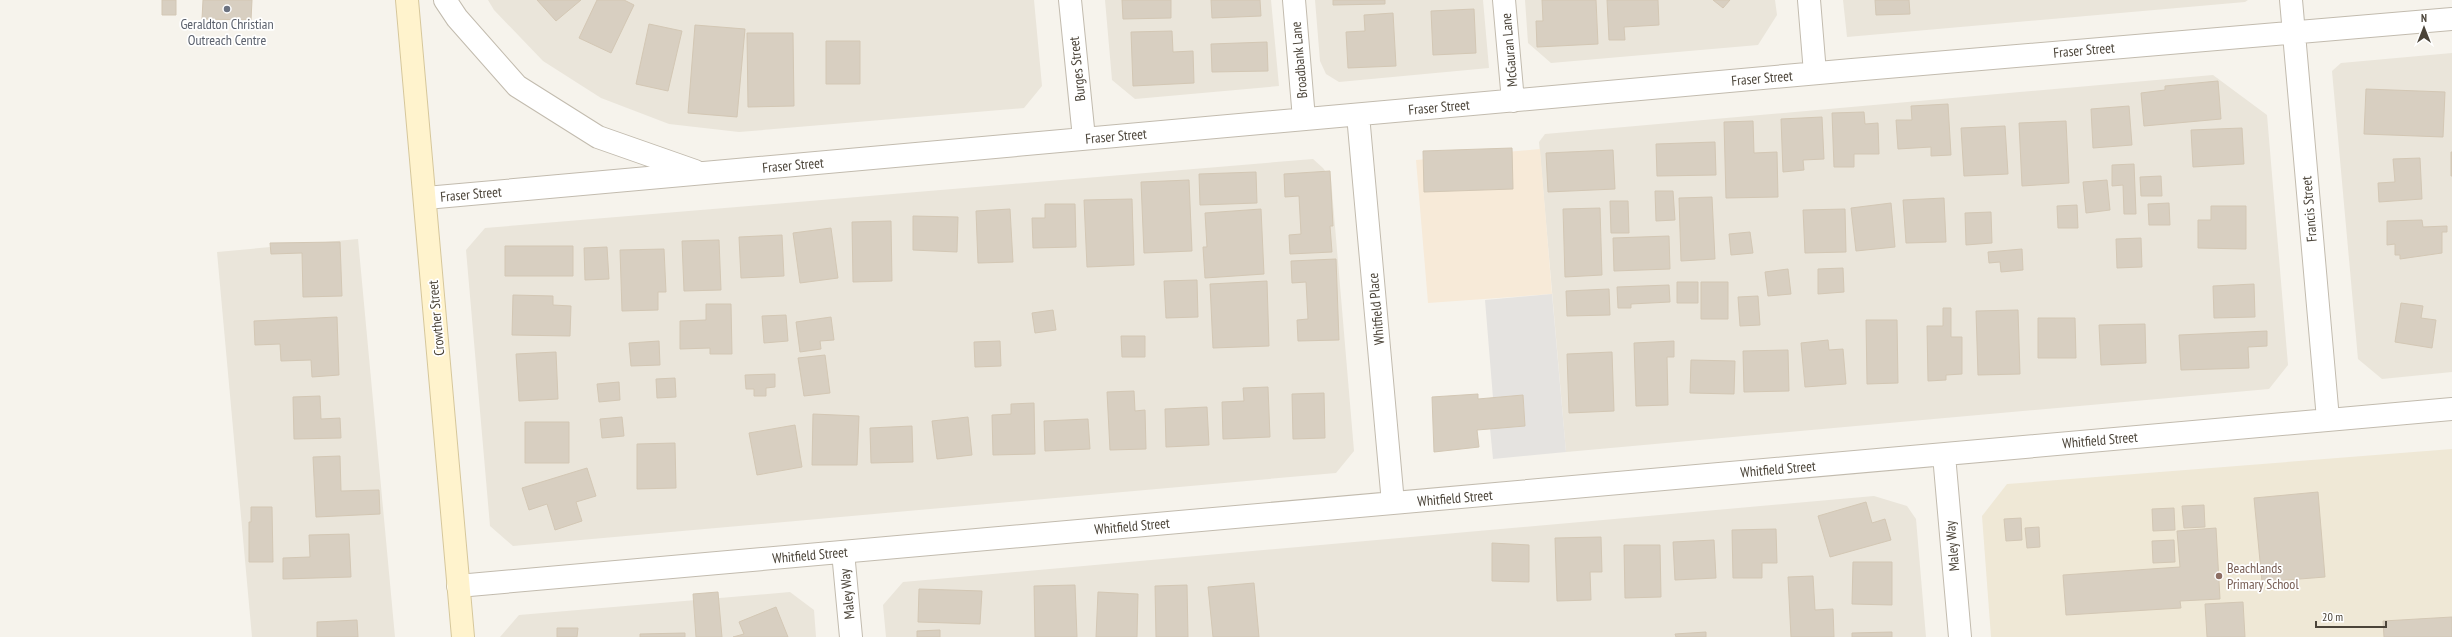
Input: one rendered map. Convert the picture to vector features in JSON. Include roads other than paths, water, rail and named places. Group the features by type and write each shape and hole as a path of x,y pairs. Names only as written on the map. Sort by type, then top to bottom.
{"street":[{"name":"Crowther Street","path":"407,0 426,198 463,637"},
{"path":"445,0 457,18 518,86 598,136 701,174"},
{"name":"Burges Street","path":"1070,0 1084,138"},
{"name":"Broadbank Lane","path":"1294,0 1304,119"},
{"name":"McGauran Lane","path":"1504,0 1514,101"},
{"path":"1809,0 1815,73"},
{"name":"Francis Street","path":"2291,0 2328,419"},
{"name":"Fraser Street","path":"426,198 1815,73 2452,19"},
{"name":"Whitfield Place","path":"1358,114 1393,503"},
{"name":"Whitfield Street","path":"458,586 2452,409"},
{"name":"Maley Way","path":"1944,455 1960,637"},
{"name":"Maley Way","path":"843,552 851,637"}],"place":[{"name":"Geraldton Christian Outreach Centre","path":"227,9"},
{"name":"Beachlands Primary School","path":"2219,576"}]}
